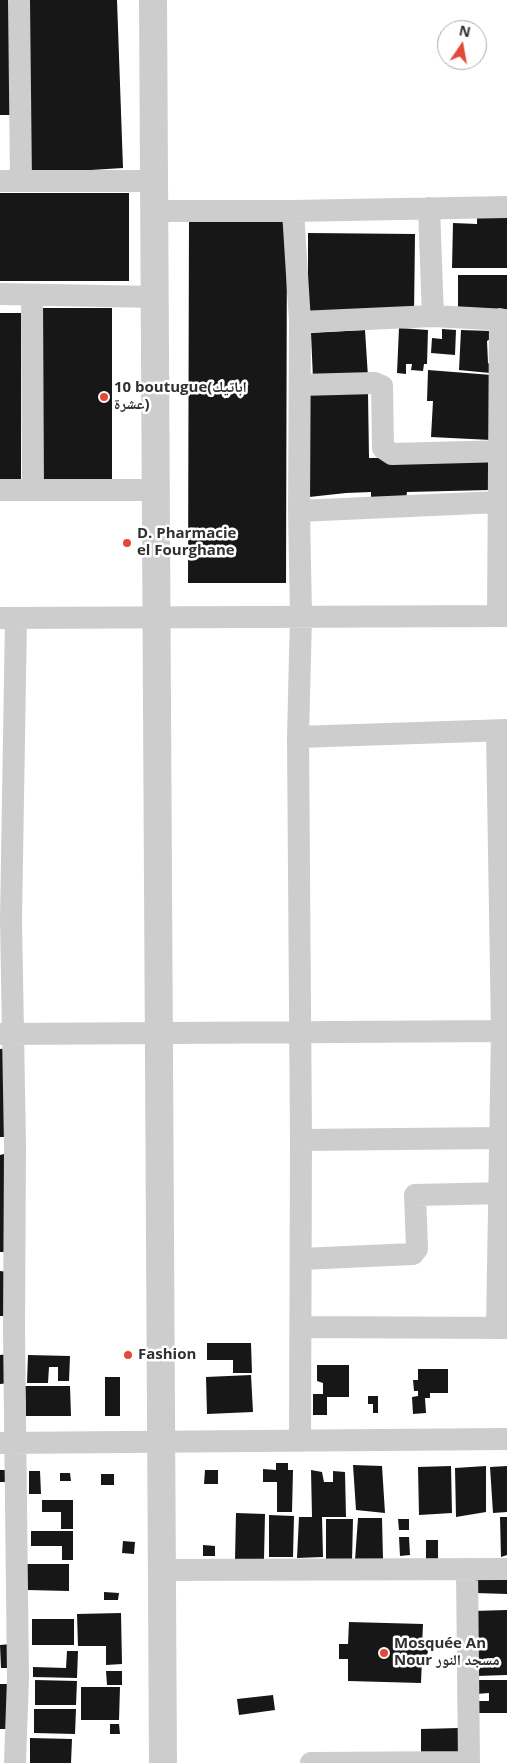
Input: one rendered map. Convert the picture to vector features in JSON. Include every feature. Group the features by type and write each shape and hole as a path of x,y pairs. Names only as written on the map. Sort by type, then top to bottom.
{"street":[{"path":"19,0 10,123 10,181 153,182"},
{"path":"153,0 163,1763"},
{"path":"154,211 293,211 507,207"},
{"path":"429,208 433,316"},
{"path":"293,211 300,322 299,511 301,616 298,738 301,1140 300,1440"},
{"path":"0,294 154,297"},
{"path":"32,295 33,490"},
{"path":"10,1751 5,920 8,618 503,616 499,502 503,451 504,320 433,316 300,322"},
{"path":"300,385 376,383 382,386 383,448 392,454 503,451"},
{"path":"0,490 155,490"},
{"path":"299,511 499,502"},
{"path":"298,738 502,730 505,1031 500,1138 503,1193 502,1328 301,1327"},
{"path":"6,1034 505,1031"},
{"path":"301,1140 500,1138"},
{"path":"301,1259 413,1254 417,1249 415,1195 503,1193"},
{"path":"8,1443 507,1439"},
{"path":"311,1763 469,1763 467,1569"},
{"path":"162,1570 507,1569"}],"building":[{"path":"0,0 10,0 10,115 0,115"},
{"path":"28,0 117,0 123,168 27,174"},
{"path":"0,193 129,193 129,281 0,281"},
{"path":"477,216 507,217 507,268 452,268 453,223 477,224"},
{"path":"189,219 287,220 286,583 188,583"},
{"path":"308,233 415,234 414,315 308,314"},
{"path":"458,275 507,275 507,311 458,311"},
{"path":"39,308 112,308 112,481 39,481"},
{"path":"0,313 21,313 21,484 0,484"},
{"path":"399,328 428,330 427,364 424,364 423,371 411,370 412,364 406,364 406,374 397,373"},
{"path":"442,329 456,330 455,355 431,353 432,338 442,339"},
{"path":"365,330 368,377 313,379 311,333"},
{"path":"461,330 491,331 492,338 487,341 488,363 492,366 490,373 459,370"},
{"path":"428,370 492,375 491,440 431,437 433,401 427,401"},
{"path":"310,390 368,393 369,458 489,457 489,490 407,492 406,499 371,499 371,492 309,497"},
{"path":"9,1048 10,1137 0,1137 0,1049"},
{"path":"4,1154 6,1252 0,1252 0,1155"},
{"path":"0,1271 8,1272 7,1316 0,1316"},
{"path":"207,1343 251,1343 252,1373 233,1373 233,1360 207,1360"},
{"path":"9,1354 10,1383 0,1384 0,1355"},
{"path":"28,1355 70,1356 69,1381 58,1381 58,1367 49,1367 48,1383 27,1383"},
{"path":"317,1365 349,1365 349,1397 327,1397 327,1415 313,1415 313,1394 323,1394 323,1383 317,1381"},
{"path":"418,1369 448,1369 448,1393 430,1393 430,1398 425,1398 426,1413 413,1414 412,1397 418,1396 418,1391 414,1391 413,1380 418,1380"},
{"path":"251,1375 253,1412 207,1414 206,1377"},
{"path":"105,1377 120,1377 120,1416 105,1416"},
{"path":"25,1386 70,1386 71,1416 26,1416"},
{"path":"368,1396 378,1396 378,1413 373,1413 373,1404 368,1404"},
{"path":"276,1463 288,1463 288,1470 293,1470 292,1512 277,1512 277,1482 263,1482 263,1469 276,1470"},
{"path":"353,1465 382,1466 385,1513 356,1510"},
{"path":"451,1466 452,1513 419,1515 418,1467"},
{"path":"486,1466 486,1512 456,1517 455,1468"},
{"path":"507,1466 507,1512 493,1513 490,1467"},
{"path":"0,1470 10,1470 10,1482 0,1482"},
{"path":"205,1470 218,1470 218,1484 204,1484"},
{"path":"311,1470 322,1472 324,1482 333,1482 333,1471 345,1472 346,1517 322,1517 323,1557 297,1558 299,1517 312,1517"},
{"path":"29,1471 40,1471 41,1494 29,1494"},
{"path":"60,1473 70,1473 71,1481 60,1481"},
{"path":"101,1474 114,1474 114,1485 101,1485"},
{"path":"42,1500 73,1500 73,1529 61,1529 61,1512 42,1512"},
{"path":"236,1513 265,1514 264,1559 235,1559"},
{"path":"269,1515 294,1516 293,1557 269,1557"},
{"path":"500,1517 507,1517 507,1555 501,1557"},
{"path":"358,1518 382,1518 383,1560 355,1560"},
{"path":"326,1519 353,1519 352,1561 326,1561"},
{"path":"398,1519 409,1519 409,1530 399,1530"},
{"path":"31,1531 73,1531 73,1560 62,1560 62,1546 31,1546"},
{"path":"399,1537 409,1537 410,1555 400,1556"},
{"path":"426,1540 438,1540 438,1562 426,1561"},
{"path":"123,1541 135,1542 134,1554 122,1553"},
{"path":"203,1545 215,1546 215,1556 203,1556"},
{"path":"27,1564 69,1564 69,1591 27,1590"},
{"path":"475,1578 507,1579 507,1594 475,1593"},
{"path":"104,1592 119,1593 118,1600 104,1600"},
{"path":"507,1610 507,1675 476,1676 473,1611"},
{"path":"121,1613 122,1664 106,1665 106,1646 78,1646 77,1614"},
{"path":"32,1619 74,1619 74,1645 32,1645"},
{"name":"Mosquée An Nour مسجد النور","path":"349,1622 423,1624 422,1646 426,1647 428,1652 426,1657 422,1659 421,1683 348,1681 348,1659 339,1659 339,1644 348,1644"},
{"path":"11,1644 12,1668 1,1668 0,1645"},
{"path":"67,1651 78,1651 77,1678 33,1677 33,1667 66,1668"},
{"path":"106,1671 122,1671 122,1685 107,1685"},
{"path":"35,1680 77,1681 76,1705 35,1705"},
{"path":"475,1680 507,1680 507,1713 479,1713 479,1701 489,1701 489,1693 476,1694"},
{"path":"0,1684 11,1684 10,1729 0,1729"},
{"path":"81,1687 120,1687 119,1720 81,1720"},
{"path":"273,1695 275,1710 239,1715 237,1699"},
{"path":"34,1709 76,1709 75,1734 34,1733"},
{"path":"110,1724 119,1724 120,1734 110,1734"},
{"path":"459,1728 459,1759 421,1759 421,1729"},
{"path":"30,1738 72,1739 71,1763 30,1763"}],"place":[{"name":"10 boutugue(اباتيك عشرة)","path":"104,397"},
{"name":"D. Pharmacie el Fourghane","path":"127,543"},
{"name":"Fashion","path":"128,1355"},
{"name":"Mosquée An Nour مسجد النور","path":"384,1653"}]}
